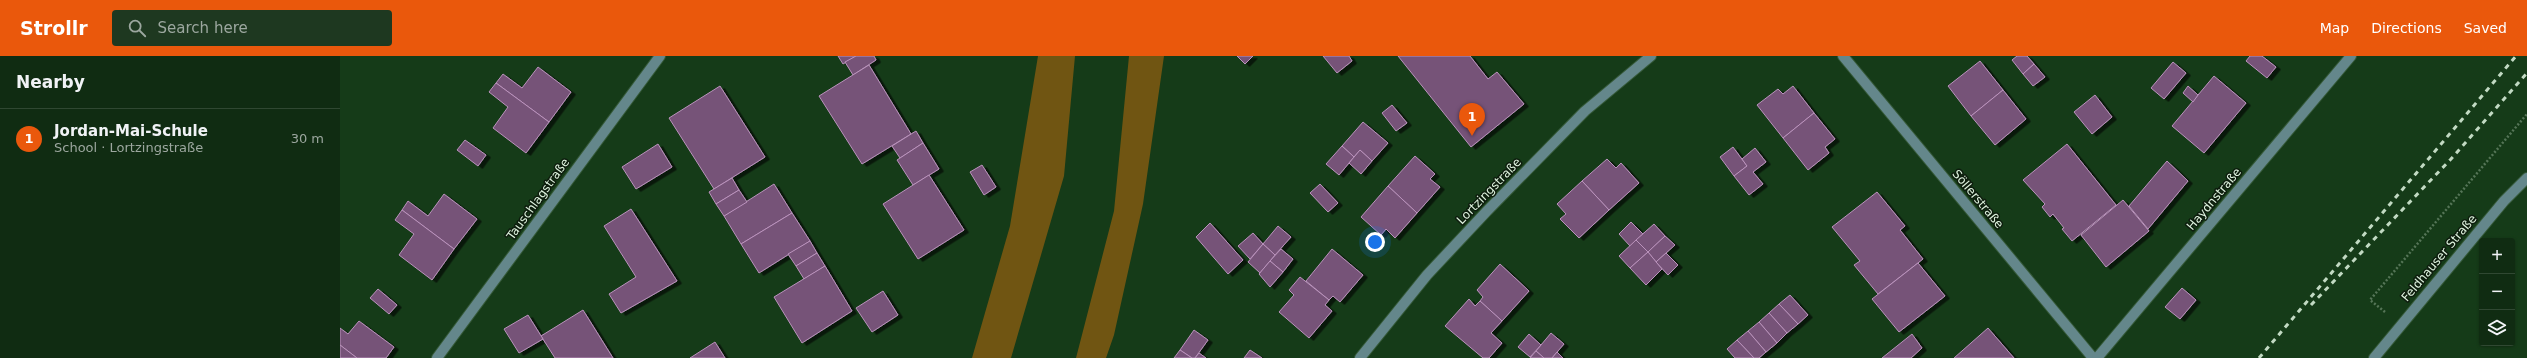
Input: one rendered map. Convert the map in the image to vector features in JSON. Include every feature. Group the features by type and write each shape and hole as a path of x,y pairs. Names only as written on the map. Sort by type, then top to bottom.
{"street":[{"name":"Tauschlagstraße","path":"437,358 660,56"},
{"name":"Lortzingstraße","path":"1360,358 1427,275 1488,211 1585,111 1651,56"},
{"name":"Söllerstraße","path":"1843,56 2093,358"},
{"name":"Haydnstraße","path":"2097,358 2352,56"},
{"name":"Feldhauser Straße","path":"2374,358 2504,201 2527,178"}],"path":[{"path":"2401,325 2370,300 2527,114"}],"shaded area":[{"path":"1038,56 1075,56 1064,176 1011,358 972,358 1010,226"},
{"path":"1129,56 1164,56 1143,204 1114,335 1106,358 1076,358 1114,211"}],"building":[{"path":"838,56 856,56 843,64"},
{"path":"856,56 874,56 876,60 853,75 845,62"},
{"path":"1237,56 1253,56 1245,64"},
{"path":"1323,56 1349,56 1352,61 1337,73"},
{"path":"1398,56 1470,56 1488,79 1497,72 1524,104 1471,147"},
{"path":"2017,56 2027,56 2034,64 2023,74 2012,60"},
{"path":"2250,56 2262,56 2276,67 2267,78 2246,61"},
{"path":"1980,61 2003,90 1971,116 1948,86"},
{"path":"2173,62 2186,73 2164,99 2151,88"},
{"path":"2034,64 2045,77 2033,86 2023,74"},
{"path":"869,65 911,134 862,164 819,96"},
{"path":"538,67 571,92 549,122 496,83 503,74 522,88"},
{"path":"2214,76 2246,103 2204,153 2172,126"},
{"path":"496,83 549,122 526,153 493,128 508,107 489,92"},
{"path":"720,86 765,157 714,189 669,118"},
{"path":"1793,86 1814,113 1783,138 1757,105 1778,89 1783,94"},
{"path":"2188,86 2198,95 2193,102 2183,93"},
{"path":"2003,90 2026,119 1995,145 1971,116"},
{"path":"2095,95 2112,117 2092,134 2074,112"},
{"path":"1392,105 1407,123 1396,131 1382,113"},
{"path":"1814,113 1835,139 1825,147 1829,153 1808,170 1783,138"},
{"path":"1363,122 1388,143 1372,161 1360,150 1354,157 1342,146"},
{"path":"916,131 923,143 900,158 892,146"},
{"path":"465,140 486,155 478,166 457,150"},
{"path":"923,143 939,169 913,185 897,160"},
{"path":"658,144 672,167 636,189 622,167"},
{"path":"2067,144 2116,205 2072,241 2062,229 2064,228 2053,214 2050,217 2042,207 2045,204 2023,180"},
{"path":"1342,146 1354,157 1339,175 1326,164"},
{"path":"1733,147 1747,166 1734,176 1720,157"},
{"path":"1755,148 1766,162 1753,172 1763,184 1749,195 1734,176 1747,166 1742,159"},
{"path":"1360,150 1372,161 1361,174 1349,163"},
{"path":"1415,156 1435,174 1430,179 1440,187 1417,213 1388,186"},
{"path":"1607,159 1616,168 1621,163 1639,183 1609,210 1582,181"},
{"path":"2167,161 2188,181 2148,229 2129,206"},
{"path":"982,165 996,187 984,195 970,172"},
{"path":"929,175 964,230 918,259 883,204"},
{"path":"732,178 739,190 716,204 709,192"},
{"path":"1582,181 1609,210 1579,238 1560,219 1566,214 1557,204"},
{"path":"774,184 792,213 741,244 724,216"},
{"path":"1320,184 1338,203 1328,212 1310,193"},
{"path":"1388,186 1417,213 1395,238 1386,229 1381,235 1361,217"},
{"path":"739,190 747,202 724,216 716,204"},
{"path":"1877,192 1905,226 1900,230 1923,259 1878,294 1854,265 1860,261 1832,227"},
{"path":"444,194 477,219 454,249 402,210 408,201 428,216"},
{"path":"2123,200 2149,231 2106,267 2081,235"},
{"path":"631,209 677,281 621,313 609,294 636,277 604,226"},
{"path":"402,210 454,249 432,280 399,255 414,234 395,220"},
{"path":"792,213 810,241 759,273 741,244"},
{"path":"1631,222 1643,234 1630,246 1619,234"},
{"path":"1210,223 1243,260 1228,274 1196,237"},
{"path":"1654,224 1665,236 1648,252 1636,240"},
{"path":"1278,226 1291,237 1275,255 1263,244"},
{"path":"1253,233 1263,244 1250,259 1238,246"},
{"path":"1665,236 1675,245 1656,262 1648,252"},
{"path":"1636,240 1648,252 1630,268 1619,256"},
{"path":"810,241 817,253 796,266 788,254"},
{"path":"1263,244 1275,255 1260,273 1248,262"},
{"path":"1281,249 1293,259 1283,272 1270,261"},
{"path":"1332,249 1363,275 1340,302 1333,296 1329,300 1306,281"},
{"path":"1648,252 1662,269 1646,285 1630,268"},
{"path":"817,253 825,266 804,279 796,266"},
{"path":"1666,253 1678,265 1668,275 1656,262"},
{"path":"1270,261 1283,272 1270,287 1259,274"},
{"path":"1918,263 1945,296 1899,332 1872,299"},
{"path":"1500,264 1529,291 1502,321 1480,301 1483,297 1477,290"},
{"path":"825,266 852,311 802,343 774,297"},
{"path":"1300,277 1329,300 1325,305 1332,311 1309,338 1279,312 1294,295 1289,290"},
{"path":"2182,288 2196,300 2180,319 2165,307"},
{"path":"378,289 397,305 389,314 370,298"},
{"path":"883,291 898,315 872,332 856,308"},
{"path":"1790,295 1808,315 1798,324 1779,304"},
{"path":"1469,299 1475,306 1480,301 1502,321 1491,333 1502,343 1489,358 1483,358 1445,326"},
{"path":"1779,304 1798,324 1787,333 1769,313"},
{"path":"583,310 613,358 555,358 541,336"},
{"path":"1769,313 1787,333 1777,343 1759,322"},
{"path":"528,315 543,339 519,353 504,329"},
{"path":"359,321 394,347 386,358 357,358 340,345 340,328 348,334"},
{"path":"1759,322 1777,343 1766,352 1748,331"},
{"path":"1988,328 2014,358 1954,358"},
{"path":"1194,330 1208,340 1195,358 1192,358 1180,350"},
{"path":"1748,331 1766,352 1759,358 1754,358 1737,340"},
{"path":"1551,333 1564,344 1552,358 1544,358 1536,351"},
{"path":"1529,334 1541,345 1530,357 1518,347"},
{"path":"1912,334 1922,348 1911,358 1882,358"},
{"path":"1737,340 1754,358 1735,358 1727,349"},
{"path":"715,342 725,358 690,358"},
{"path":"340,345 357,358 340,358"},
{"path":"1180,350 1192,358 1174,358"},
{"path":"1250,350 1262,358 1244,358"},
{"path":"1536,351 1544,358 1530,358"},
{"path":"1557,352 1563,358 1552,358"},
{"path":"1199,353 1206,358 1195,358"}],"railway":[{"path":"2259,358 2516,56"},
{"path":"2311,305 2451,159 2527,73"}],"place":[{"name":"Jordan-Mai-Schule","path":"1472,136"}]}
